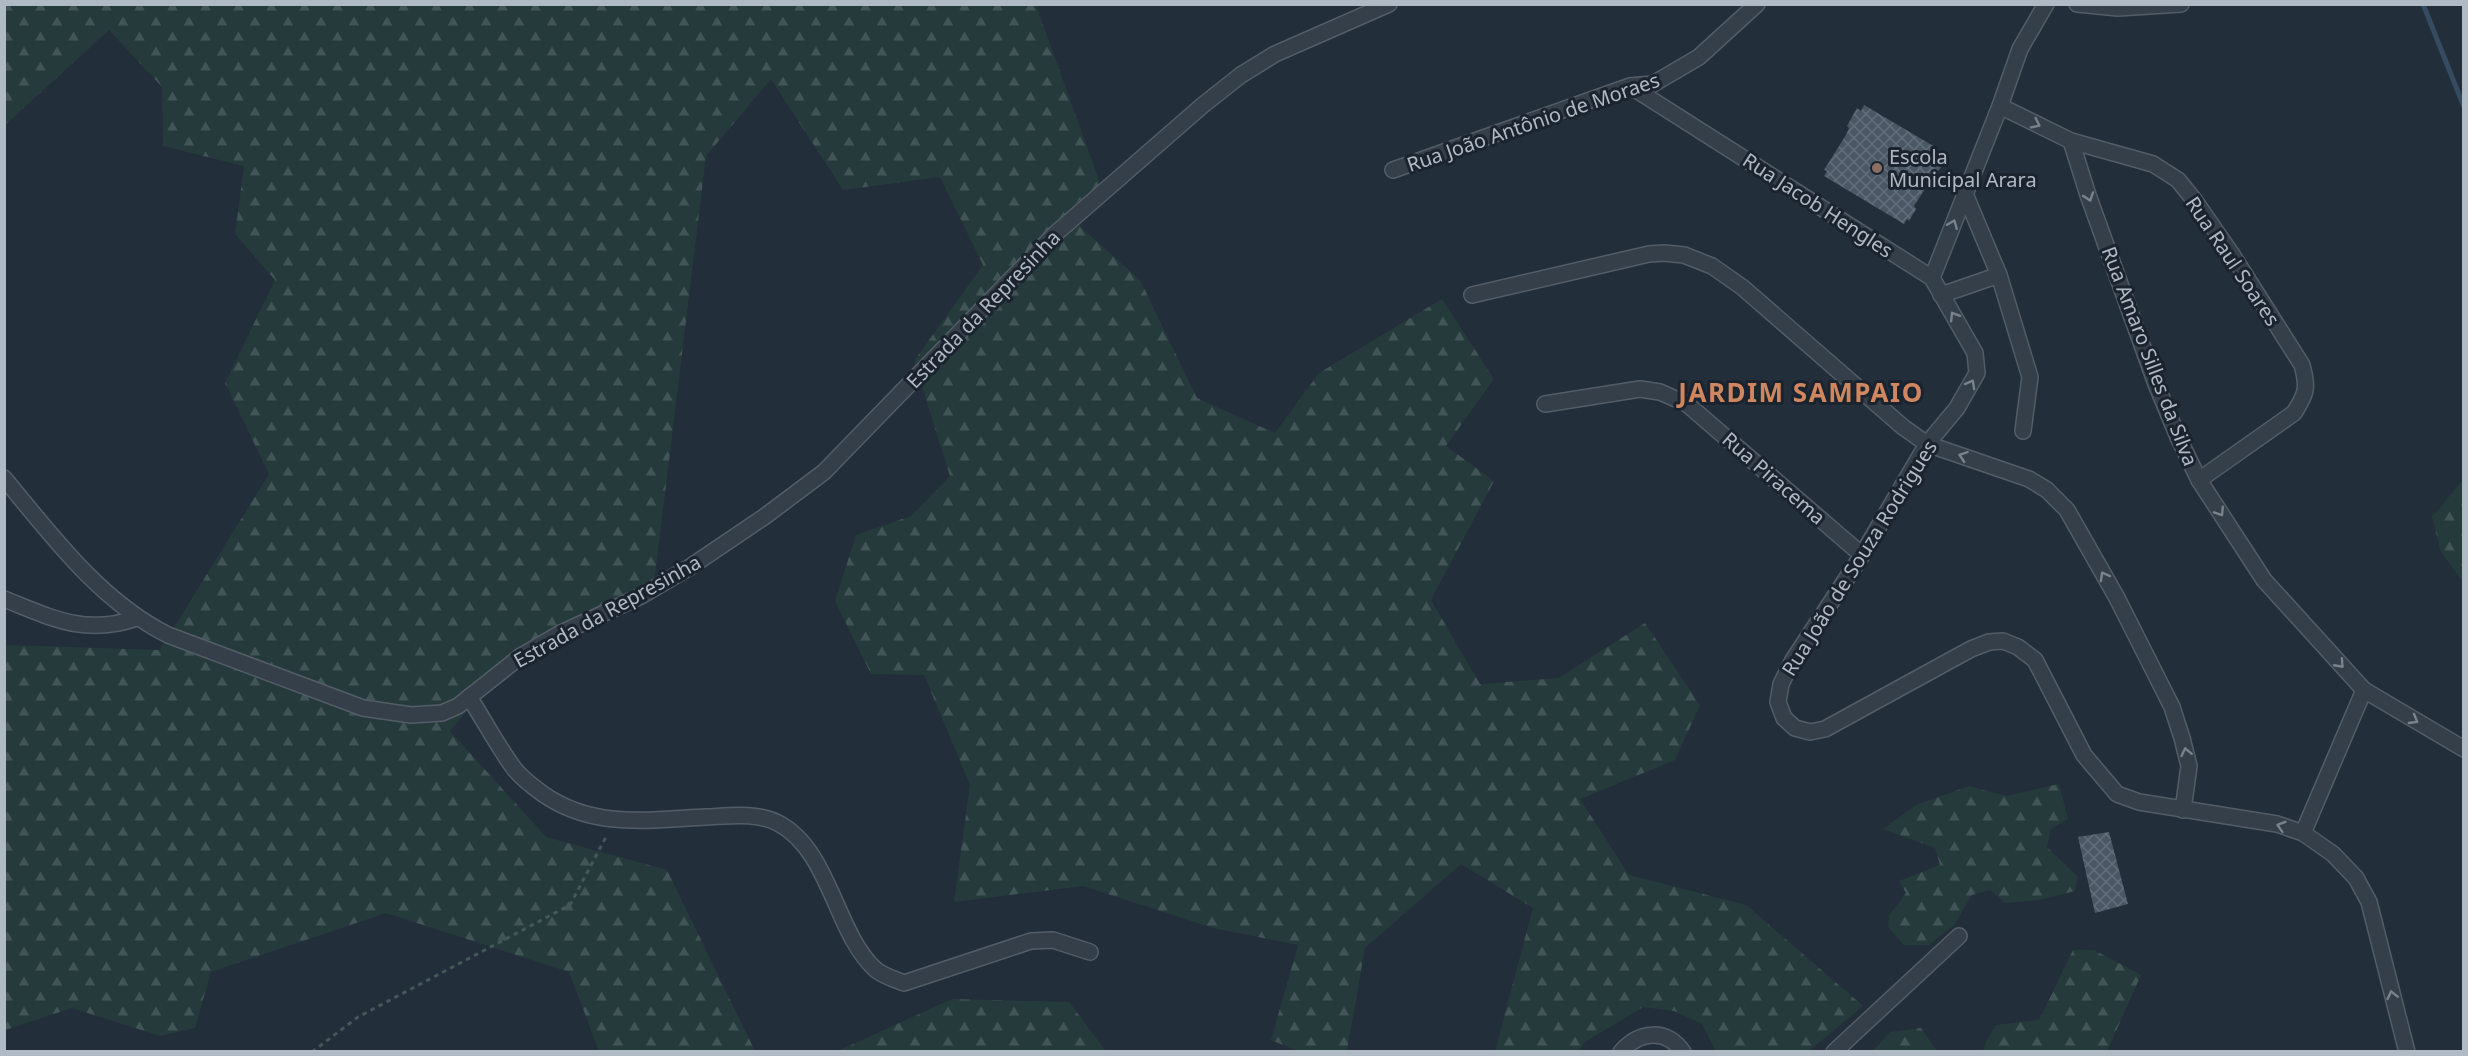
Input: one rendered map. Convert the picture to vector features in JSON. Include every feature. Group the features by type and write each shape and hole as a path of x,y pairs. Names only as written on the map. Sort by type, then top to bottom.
{"street":[{"name":"Estrada da Represinha","path":"4,478 45,528 93,579 137,618 168,635 363,708 411,715 442,713 458,706 521,656 559,634 641,596 793,496 824,471 1055,234 1203,105 1241,75 1275,54 1389,4"},
{"name":"Rua João Antônio de Moraes","path":"1392,170 1630,86 1653,84 1699,57 1757,4"},
{"path":"1932,278 2020,49 2046,4"},
{"path":"2077,4 2118,8 2181,4"},
{"name":"Rua Jacob Hengles","path":"1630,86 1932,278 1975,353"},
{"name":"Rua Raul Soares","path":"2000,106 2071,141 2153,164 2178,180 2230,253 2302,365 2306,382 2304,397 2294,412 2199,480"},
{"name":"Rua Amaro Silles da Silva","path":"2071,141 2156,384 2199,480 2264,580 2364,690 2463,749"},
{"path":"1965,194 1999,275 2030,377 2023,431"},
{"path":"1472,295 1649,254 1684,255 1712,266 1742,287 1879,408 1927,444 2029,478 2047,490 2067,510 2117,598 2172,707 2188,766 2183,810"},
{"path":"1941,295 1999,275"},
{"name":"Rua João de Souza Rodrigues","path":"1975,353 1977,373 1957,408 1927,444 1862,555 1793,660 1781,684 1778,702 1784,718 1795,728 1810,732 1825,729 1971,649 1989,642 2003,641 2018,647 2035,660 2084,755 2117,794 2139,802 2277,824 2303,833 2332,854 2355,878 2369,902 2407,1052"},
{"name":"Rua Piracema","path":"1545,404 1640,389 1660,392 1687,404 1862,555"},
{"path":"4,599 66,623 95,626 137,618"},
{"path":"2303,833 2364,690"},
{"path":"470,697 514,768 532,786 570,810 590,817 615,819 741,816 765,817 778,823 791,832 814,859 861,950 875,968 888,977 904,983 1031,941 1053,940 1090,952"},
{"path":"1834,1052 1959,936"},
{"path":"1621,1052 1630,1041 1657,1034 1667,1037 1683,1052"}],"path":[{"path":"312,1052 358,1017 570,905 615,819"}],"green space":[{"path":"5,5 1036,5 1100,183 1065,213 1140,280 1197,398 1275,433 1319,373 1442,299 1494,379 1446,446 1494,481 1431,600 1480,684 1559,678 1645,623 1700,705 1675,760 1580,799 1629,875 1746,905 1863,1006 1809,1051 1716,1051 1702,1024 1674,1011 1643,1007 1585,1042 1579,1051 1495,1051 1533,908 1461,864 1365,948 1347,1051 1298,1051 1271,1040 1298,945 1213,928 1083,886 954,902 970,785 924,675 871,674 835,601 856,535 911,516 950,476 914,361 983,265 940,177 843,190 771,79 706,156 653,592 503,667 450,731 546,837 667,870 755,1051 599,1051 569,972 386,913 211,972 195,1028 160,1036 72,1008 5,1030 5,645 160,650 269,474 225,383 275,280 235,234 244,166 163,146 162,87 109,30 5,125"},
{"path":"2463,480 2463,582 2441,552 2432,517"},
{"path":"2059,784 2068,819 2051,829 2047,847 2078,877 2075,891 2040,900 2005,903 1990,890 1972,895 1954,925 1929,945 1904,945 1888,927 1889,916 1906,893 1899,881 1940,865 1935,848 1883,829 1916,805 1969,786 2006,796"},
{"path":"2073,950 2094,950 2141,975 2107,1051 1983,1051 1996,1025 2039,1020"},
{"path":"952,999 1069,1002 1106,1051 838,1051"},
{"path":"1921,1028 1937,1051 1873,1051 1890,1032"}],"building":[{"name":"Escola Municipal Arara","path":"1864,105 1935,147 1934,150 1944,156 1941,162 1943,165 1914,206 1916,209 1909,221 1907,219 1904,224 1824,176 1827,171 1824,170 1846,135 1849,128 1847,126 1857,108 1861,111"},
{"path":"2109,832 2128,904 2095,913 2078,837"}],"waterway":[{"path":"2423,4 2464,107"}],"place":[{"name":"Escola Municipal Arara","path":"1877,168"}],"district":[{"name":"JARDIM SAMPAIO","path":"1801,392"}]}
